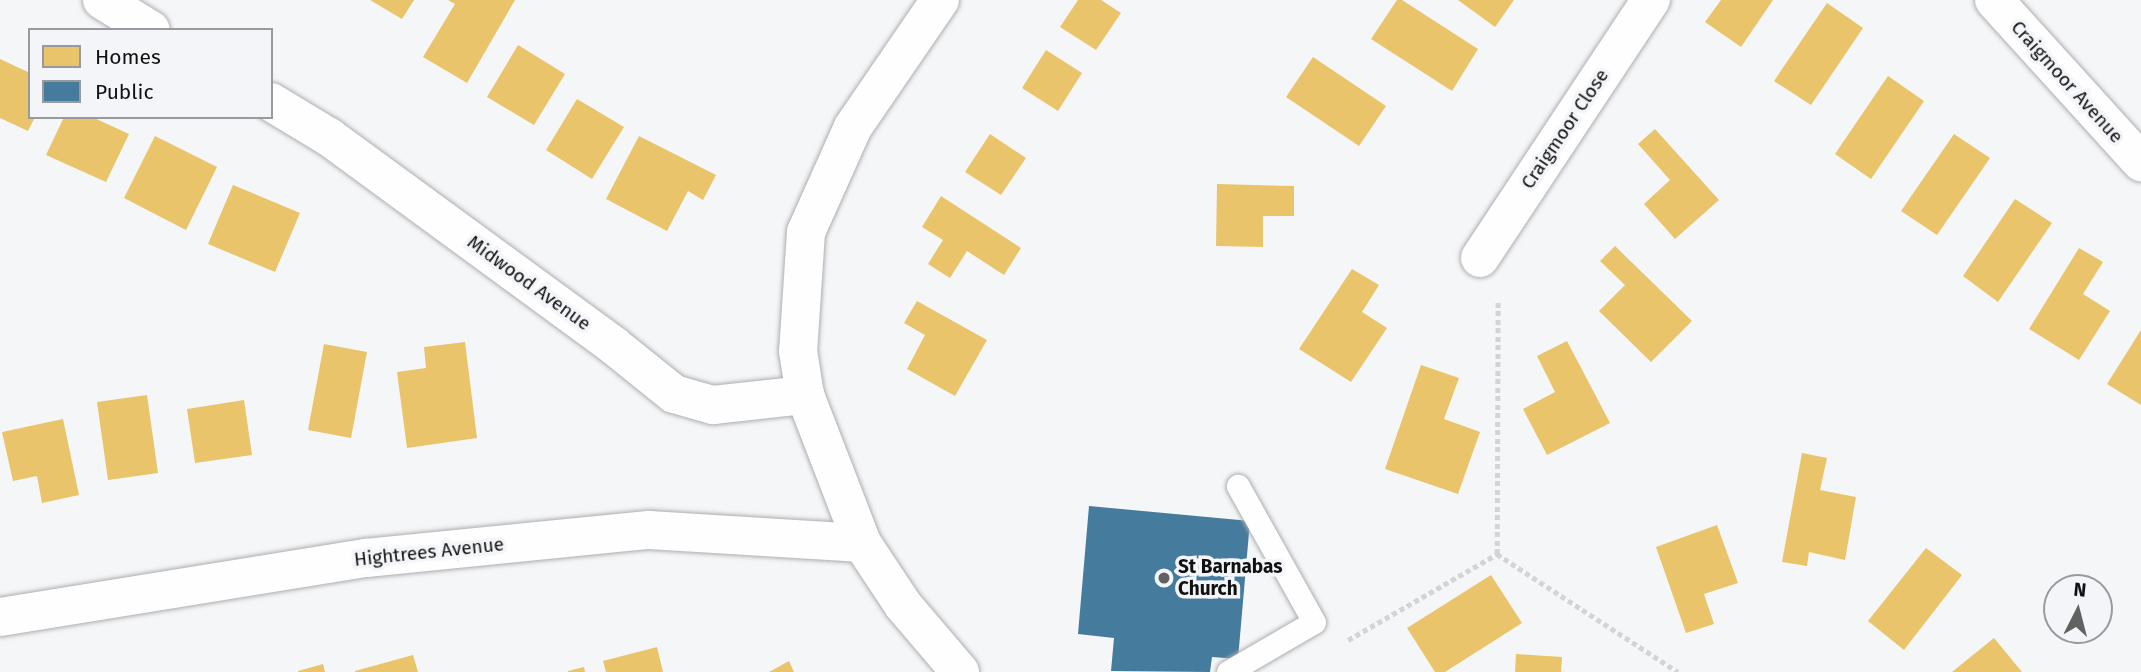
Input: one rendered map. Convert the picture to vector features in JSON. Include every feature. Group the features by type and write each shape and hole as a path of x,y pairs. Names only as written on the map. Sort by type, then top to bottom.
{"street":[{"path":"102,0 148,28"},
{"path":"940,0 853,127 806,232 798,351 805,395 862,543 903,605 960,672"},
{"name":"Craigmoor Close","path":"1489,244 1651,0"},
{"name":"Craigmoor Avenue","path":"1994,0 2141,162"},
{"name":"Midwood Avenue","path":"273,103 329,137 613,345 674,394 713,405 805,395"},
{"name":"Hightrees Avenue","path":"0,617 366,558 649,530 862,543"}],"lane":[{"path":"1228,672 1314,622 1238,486"}],"path":[{"path":"1489,244 1497,554"},
{"path":"1340,644 1497,554"},
{"path":"1497,554 1678,672"}],"building: Homes":[{"path":"370,0 414,0 402,19"},
{"path":"448,0 515,0 467,83 423,57 455,4"},
{"path":"1078,0 1101,0 1121,13 1096,50 1060,27"},
{"path":"1397,0 1402,0 1478,49 1452,91 1371,39"},
{"path":"1458,0 1514,0 1495,27"},
{"path":"1721,0 1773,0 1741,47 1705,22"},
{"path":"1827,3 1863,28 1811,105 1774,81"},
{"path":"518,45 565,74 534,125 487,97"},
{"path":"1046,50 1082,73 1058,111 1022,88"},
{"path":"1313,57 1386,106 1359,146 1286,97"},
{"path":"0,59 28,72 28,119 34,119 28,131 0,118"},
{"path":"1888,76 1924,101 1871,179 1835,154"},
{"path":"577,99 624,127 592,179 546,150"},
{"path":"63,119 96,119 129,134 106,182 46,155"},
{"path":"1655,129 1719,200 1675,239 1644,204 1670,180 1638,144"},
{"path":"990,134 1026,158 1001,195 965,172"},
{"path":"1954,134 1990,158 1937,235 1901,211"},
{"path":"155,136 217,167 186,230 124,198"},
{"path":"639,136 716,175 703,200 688,191 667,231 606,199"},
{"path":"1217,184 1294,186 1294,216 1263,216 1263,247 1216,246"},
{"path":"233,185 300,213 275,272 208,244"},
{"path":"941,196 1021,248 1004,275 967,251 950,278 928,264 943,240 922,227"},
{"path":"2015,199 2052,223 1998,302 1963,276"},
{"path":"1615,246 1692,321 1651,362 1599,311 1625,285 1600,261"},
{"path":"2079,248 2103,262 2083,294 2110,311 2079,360 2029,329"},
{"path":"1352,269 1379,285 1362,312 1387,328 1351,382 1299,349"},
{"path":"917,301 987,340 955,396 907,369 925,335 904,323"},
{"path":"2141,330 2141,405 2107,384"},
{"path":"1567,341 1610,423 1547,455 1523,409 1555,392 1537,356"},
{"path":"465,342 477,438 407,448 397,372 426,368 424,347"},
{"path":"324,344 367,352 351,438 308,430"},
{"path":"1421,365 1459,378 1444,419 1480,432 1458,494 1385,469"},
{"path":"147,395 158,473 108,480 97,402"},
{"path":"244,400 252,455 195,463 187,409"},
{"path":"63,419 79,495 42,503 37,476 13,481 2,432"},
{"path":"1802,453 1827,458 1820,490 1856,497 1845,560 1809,552 1807,566 1782,562"},
{"path":"1717,525 1738,583 1704,594 1714,624 1686,633 1656,547"},
{"path":"1926,548 1962,575 1904,650 1868,621"},
{"path":"1491,575 1522,623 1445,672 1435,672 1407,628"},
{"path":"1994,638 2022,672 1952,672"},
{"path":"657,647 663,672 606,672 603,661"},
{"path":"1516,654 1562,657 1561,672 1515,672"},
{"path":"413,655 418,672 355,672 355,671"},
{"path":"789,661 794,672 769,672"},
{"path":"323,664 325,672 298,672 298,671"},
{"path":"584,667 585,672 568,672 568,671"}],"building: Public":[{"name":"St Barnabas Church","path":"1089,506 1250,521 1238,659 1212,657 1210,672 1111,671 1114,638 1078,634"}],"place":[{"name":"St Barnabas Church","path":"1164,578"}]}
